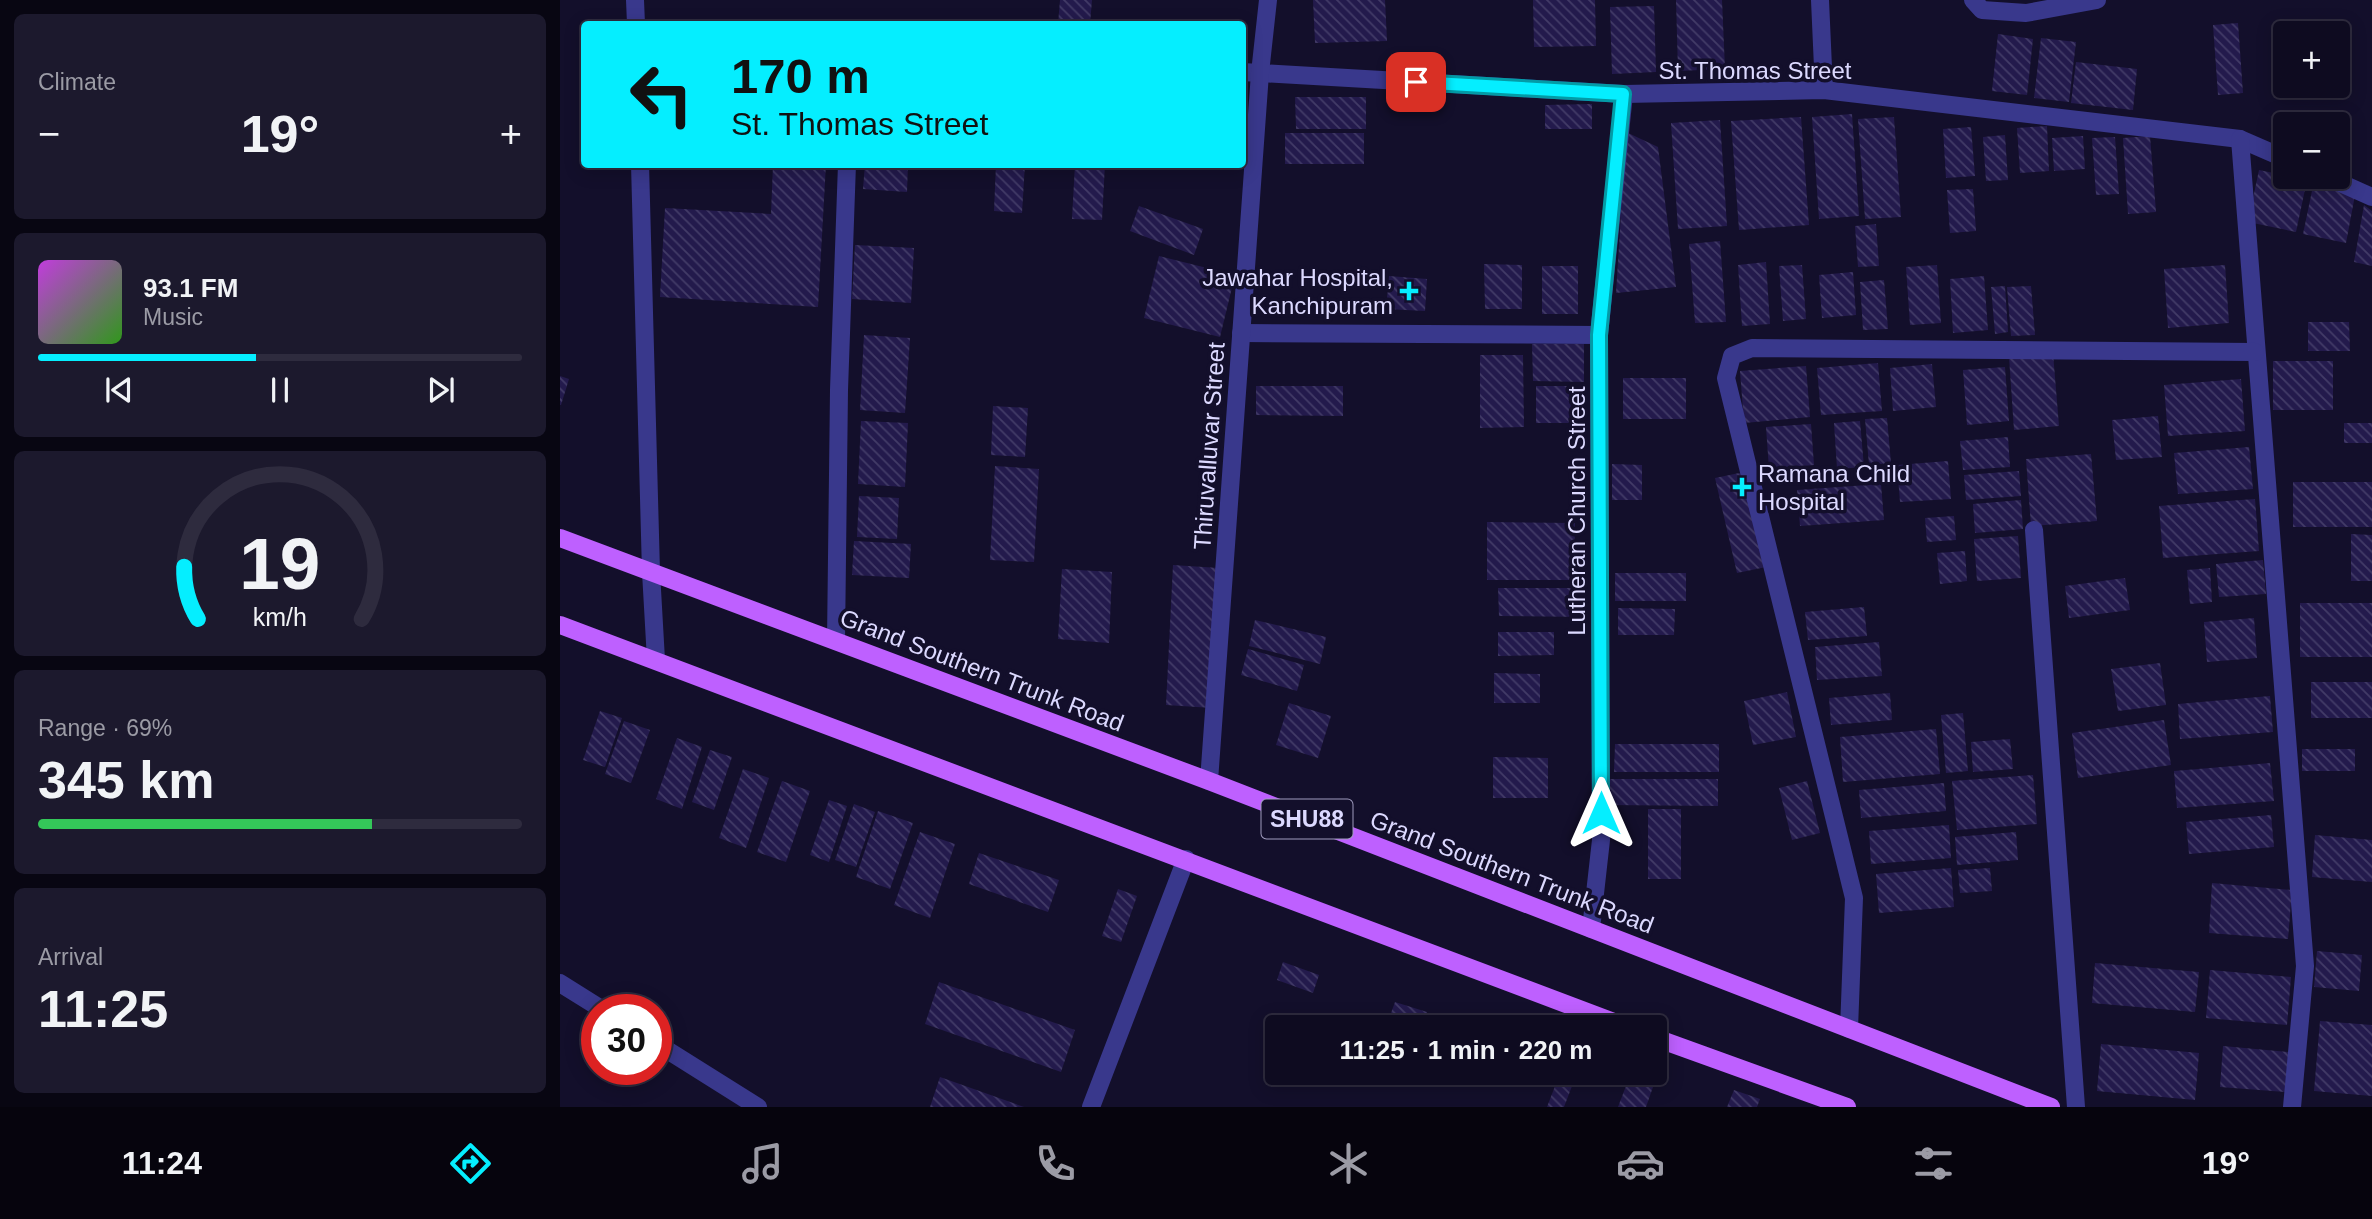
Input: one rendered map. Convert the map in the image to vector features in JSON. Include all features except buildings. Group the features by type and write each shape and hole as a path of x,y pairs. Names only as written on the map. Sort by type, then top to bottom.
{"main road":[{"name":"Grand Southern Trunk Road","path":"560,538 1209,781 2051,1107"},
{"path":"560,625 1596,1015"},
{"path":"1667,1042 1847,1107"}],"street":[{"path":"635,0 636,21"},
{"name":"Thiruvalluvar Street","path":"1209,781 1241,333 1251,73 1268,0"},
{"path":"1819,0 1824,90"},
{"path":"1973,0 1982,9 2026,13 2097,0"},
{"name":"St. Thomas Street","path":"1251,73 1623,94 1824,90 2240,139 2273,153"},
{"name":"Lutheran Church Street","path":"1591,929 1601,840 1599,335 1623,94"},
{"path":"2240,139 2305,967 2291,1107"},
{"path":"640,168 651,572 656,660"},
{"path":"836,641 839,390 847,168"},
{"path":"2350,187 2372,197"},
{"path":"1241,333 1599,335"},
{"path":"1849,1029 1854,898 1726,378 1732,356 1752,348 2255,352"},
{"path":"2034,530 2076,1107"},
{"path":"1091,1107 1186,859"},
{"path":"560,983 581,996"},
{"path":"672,1053 758,1107"}],"place":[{"name":"Jawahar Hospital, Kanchipuram","path":"1409,291"},
{"name":"Ramana Child Hospital","path":"1742,487"}],"route":[{"path":"1416,82 1623,94 1599,335 1601,813"}]}
